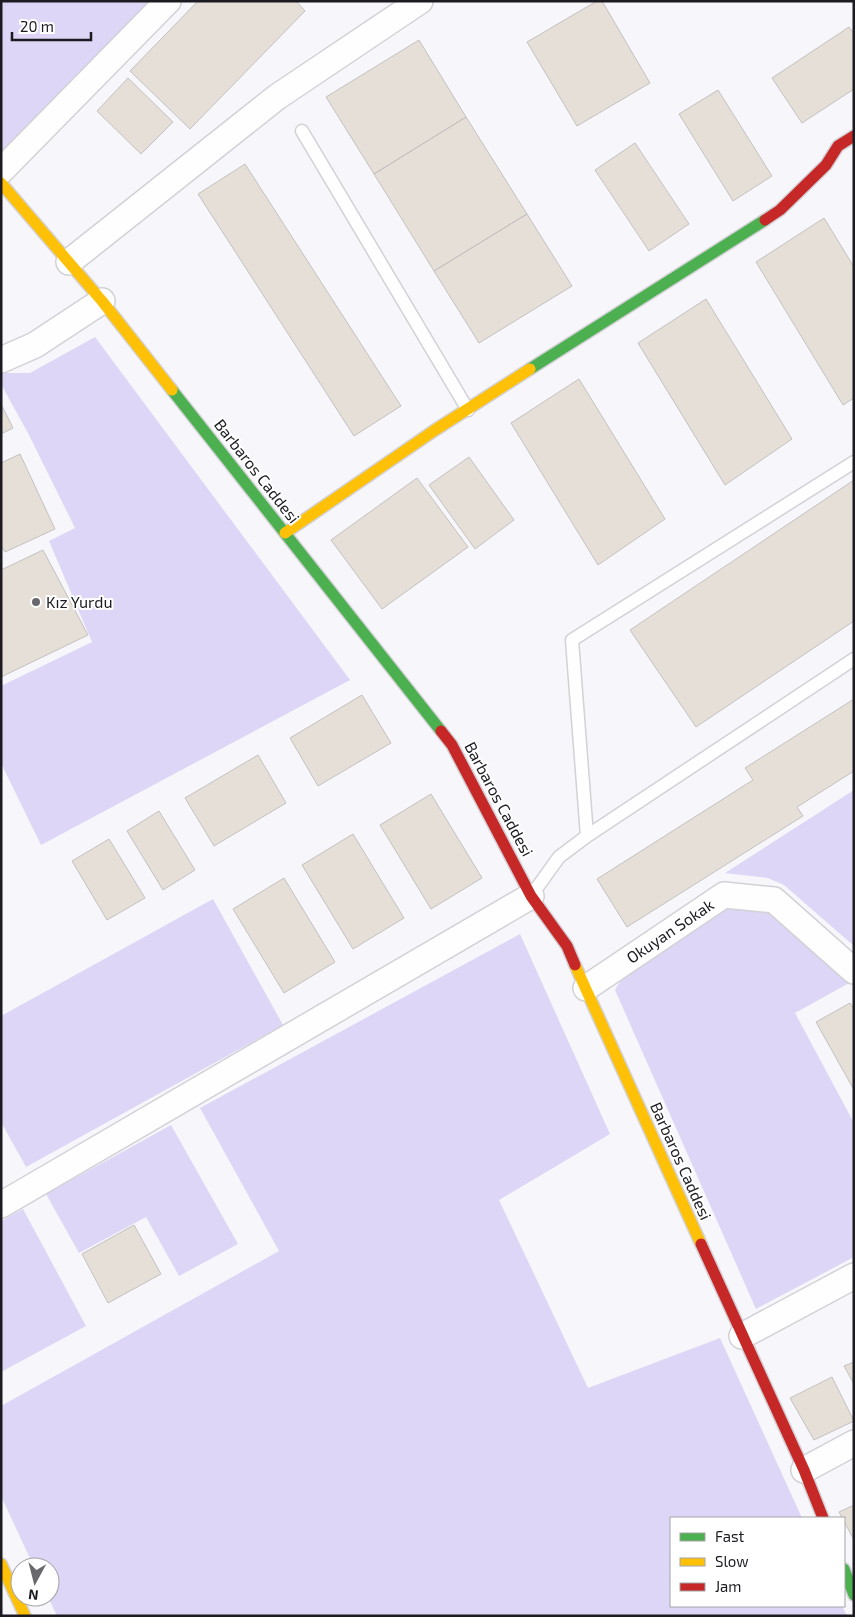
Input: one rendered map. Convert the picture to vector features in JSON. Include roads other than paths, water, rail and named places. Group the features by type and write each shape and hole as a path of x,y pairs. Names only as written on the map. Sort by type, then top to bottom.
{"street":[{"path":"1,171 168,1"},
{"path":"69,262 277,97 420,1"},
{"path":"284,533 435,430 780,210 826,165 838,146 854,136"},
{"name":"Barbaros Caddesi","path":"1,183 102,301 452,745 531,896 568,946 824,1517"},
{"path":"1,360 35,345 102,301"},
{"name":"Okuyan Sokak","path":"586,988 724,895 774,900 854,971"},
{"path":"1,1205 531,896"},
{"path":"742,1336 854,1276"},
{"path":"804,1470 854,1443"},
{"path":"1,1564 25,1616"},
{"path":"845,1572 854,1595"}],"lane":[{"path":"302,130 468,410"},
{"path":"587,836 572,640 854,462"},
{"path":"531,896 559,856 854,659"}],"place":[{"name":"Kız Yurdu","path":"36,602"}]}
